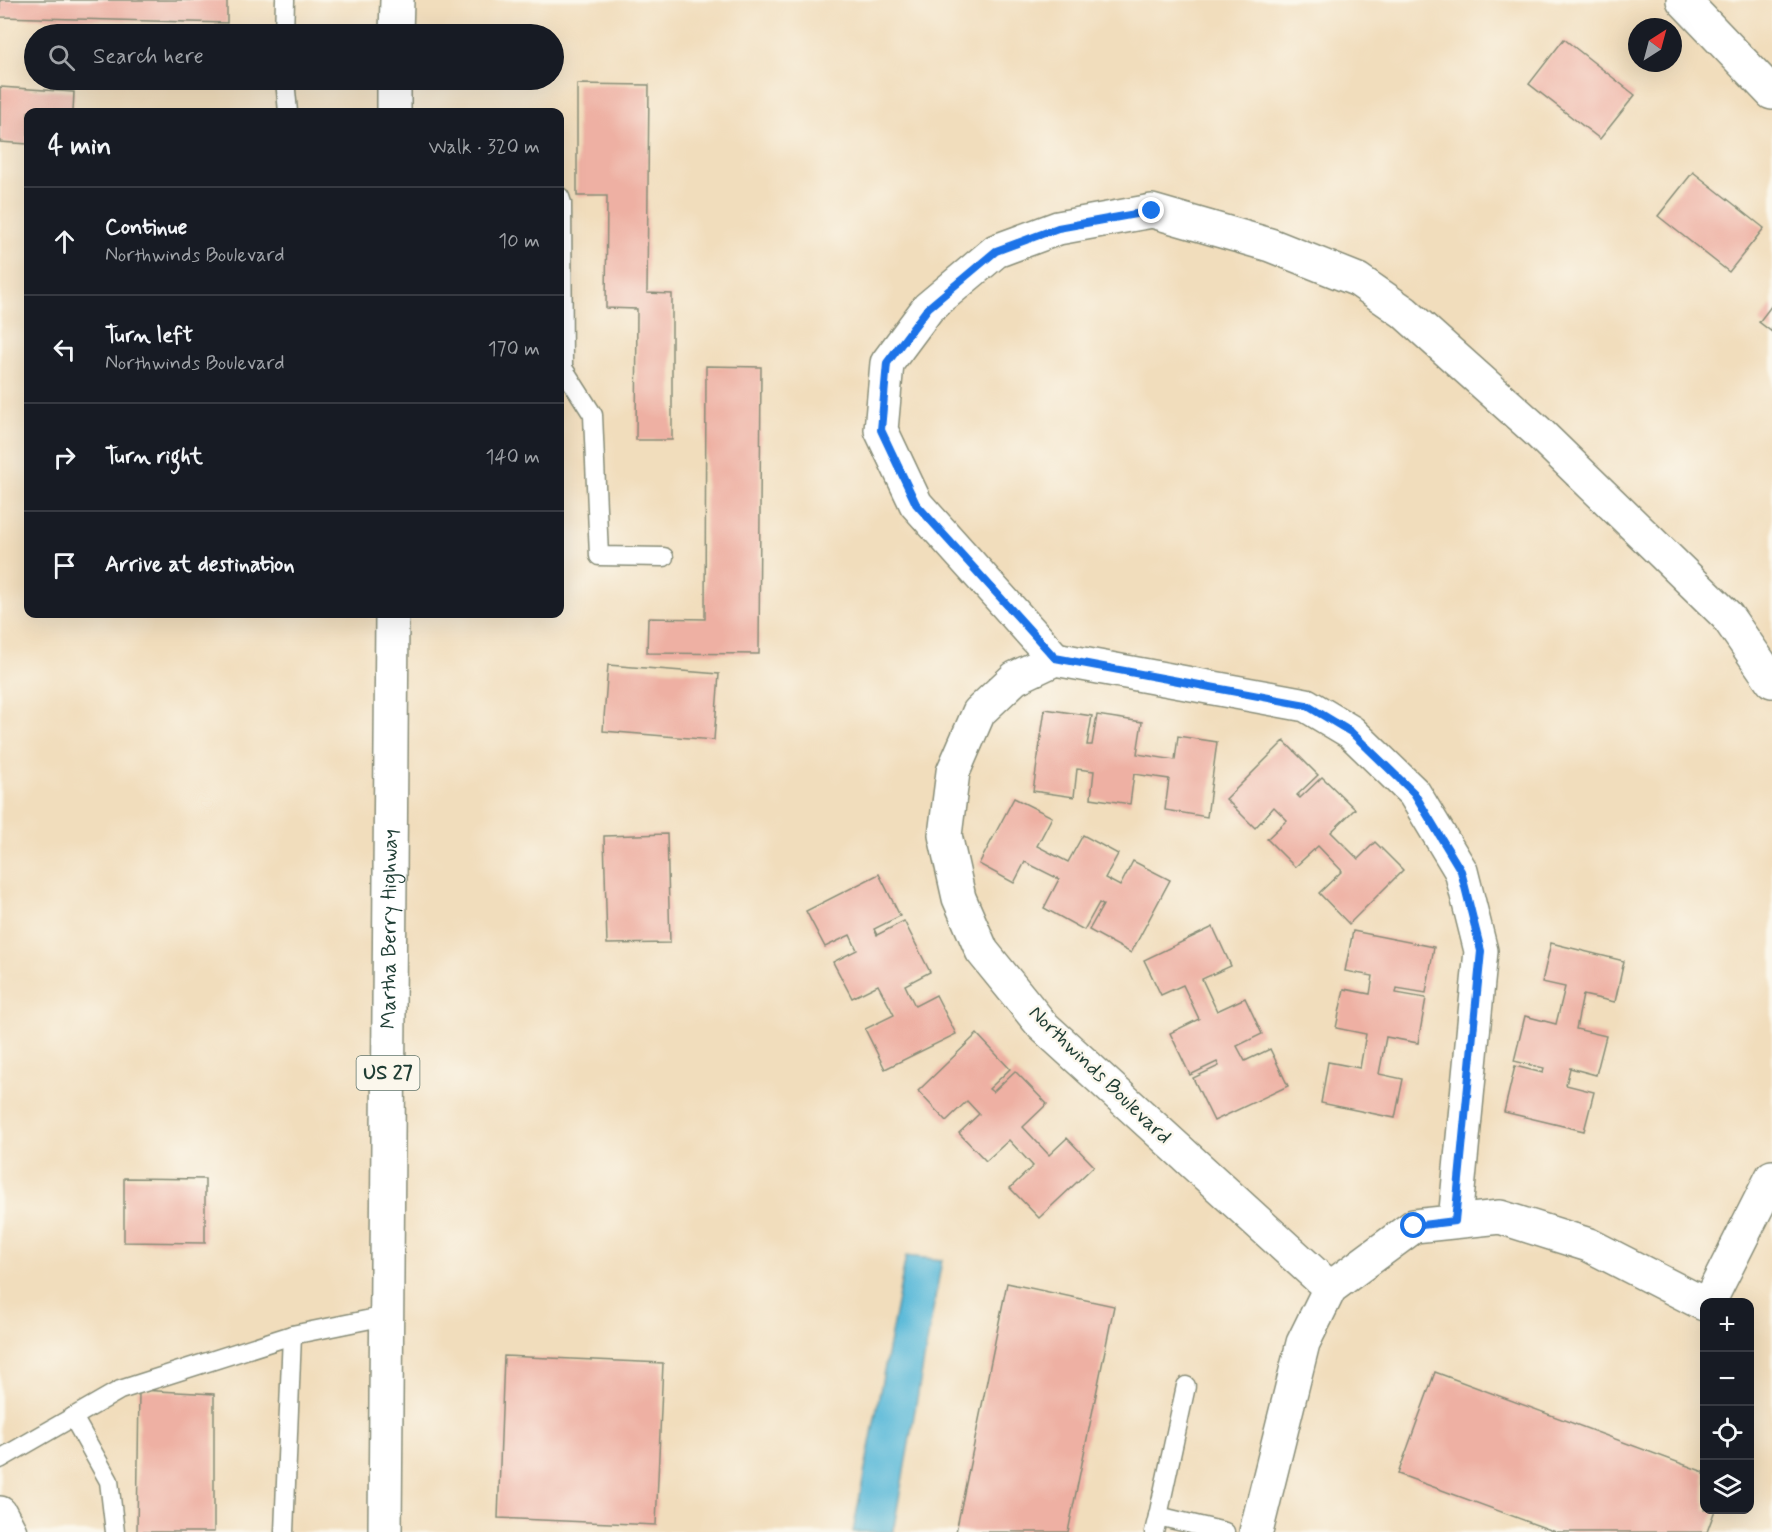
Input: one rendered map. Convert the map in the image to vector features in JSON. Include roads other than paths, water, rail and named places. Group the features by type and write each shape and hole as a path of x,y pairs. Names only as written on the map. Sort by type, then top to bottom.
{"street":[{"path":"397,24 398,0"},
{"path":"1683,0 1772,93"},
{"path":"394,90 394,108"},
{"path":"1455,1221 1481,951 1461,871 1414,793 1351,732 1306,705 1055,658 916,504 881,430 887,363 928,308 996,251 1058,228 1152,211 1270,245 1358,280 1404,312 1537,431 1727,616 1772,681"},
{"name":"Martha Berry Highway","path":"385,1532 392,618"},
{"name":"Northwinds Boulevard","path":"1055,658 1016,678 979,712 953,772 945,835 959,898 982,951 1042,1025 1330,1288"},
{"path":"1711,1298 1772,1177"},
{"path":"1256,1532 1303,1343 1330,1288 1414,1226 1500,1217 1588,1245 1700,1302"},
{"path":"0,1513 10,1532"}],"lane":[{"path":"284,24 285,0"},
{"path":"286,90 288,108"},
{"path":"564,372 593,415 600,556 664,557"},
{"path":"0,1459 120,1390 292,1335 386,1316"},
{"path":"284,1532 292,1335"},
{"path":"1186,1386 1156,1524 1225,1532"},
{"path":"74,1417 109,1481 115,1532"}],"water":[{"path":"906,1256 942,1260 893,1532 853,1532"}]}
